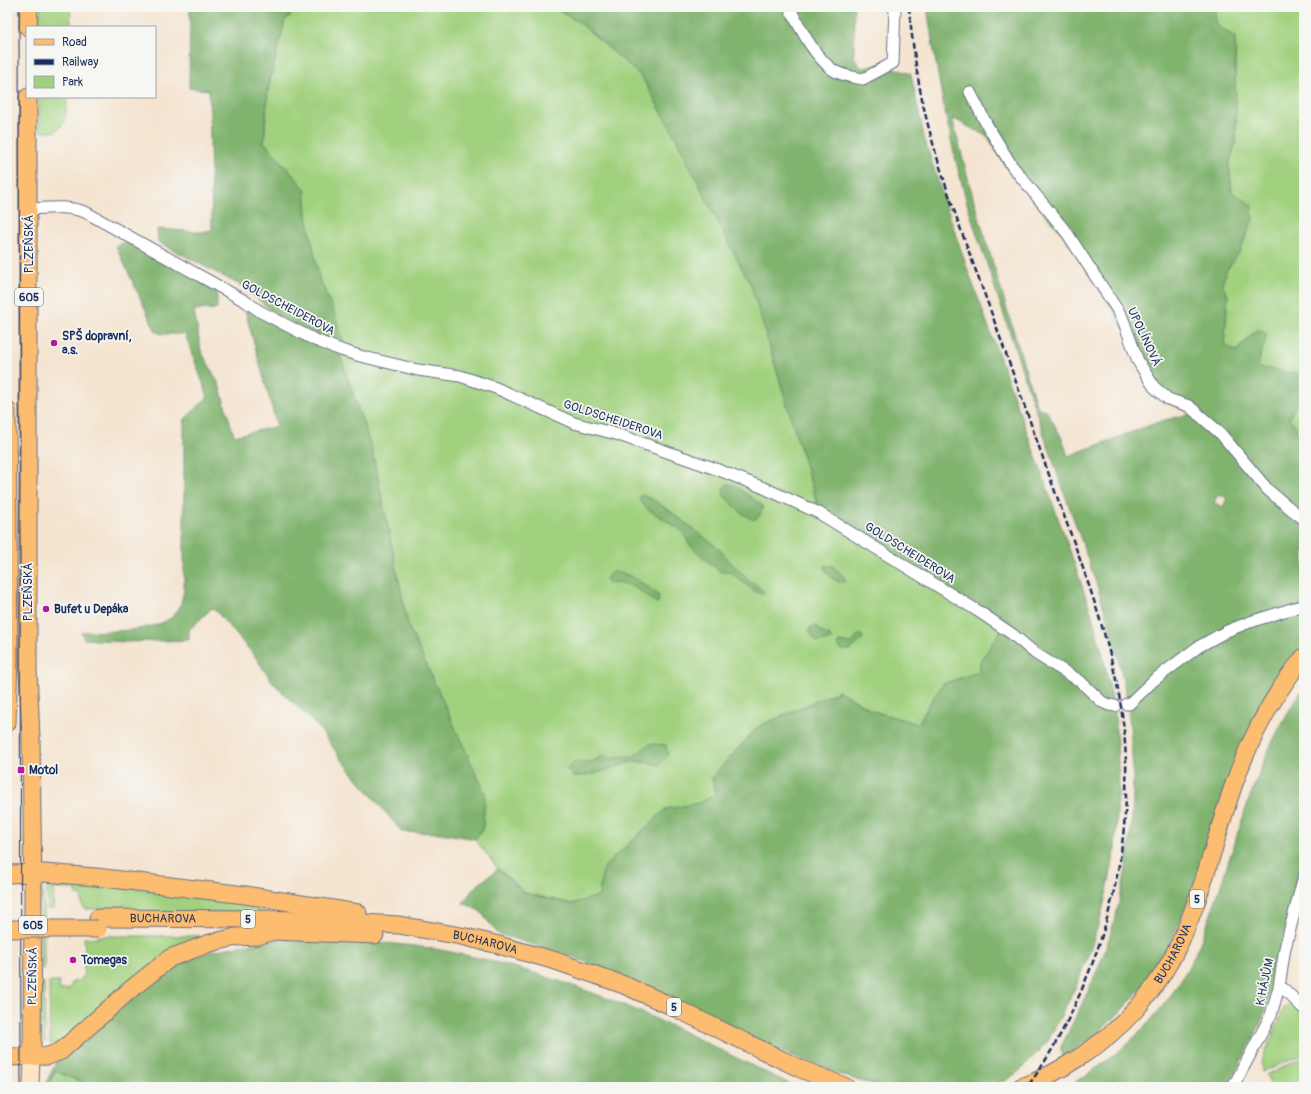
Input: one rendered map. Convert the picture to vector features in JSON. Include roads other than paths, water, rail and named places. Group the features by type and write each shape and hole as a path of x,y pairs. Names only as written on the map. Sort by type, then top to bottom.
{"main road":[{"path":"28,26 29,7"},
{"name":"PLZEŇSKÁ","path":"28,98 28,669 31,738 32,834 32,1087"},
{"name":"PLZEŇSKÁ","path":"7,410 9,651 7,723"},
{"name":"BUCHAROVA","path":"1021,1087 1034,1083 1059,1070 1097,1046 1119,1027 1143,1002 1156,984 1172,958 1190,920 1236,780 1247,754 1278,692 1304,657"},
{"name":"BUCHAROVA","path":"1047,1087 1101,1056 1126,1034 1153,1004 1181,962 1200,922 1234,815 1254,763 1280,710 1304,674"},
{"path":"32,834 38,850 48,862 64,869 96,877"},
{"path":"7,874 32,873 96,877 245,895 366,915 399,925"},
{"name":"5","path":"7,919 98,924"},
{"name":"BUCHAROVA","path":"98,924 264,919 399,925 494,949 556,961 624,985 669,1005 802,1070 846,1087"},
{"name":"BUCHAROVA","path":"98,924 410,937 460,941"},
{"name":"5","path":"7,929 98,924"},
{"path":"7,1057 48,1056 61,1051 130,990 170,958 210,943 236,937 257,936 274,931"},
{"name":"BUCHAROVA","path":"494,949 610,991 654,1009 764,1063 818,1087"}],"street":[{"path":"790,7 807,39 821,58 834,70 845,76 863,79 892,63 895,7"},
{"name":"UPOLÍNOVÁ","path":"970,92 987,126 1012,166 1068,234 1122,317 1138,361 1154,387 1168,399 1189,406 1222,434 1268,490 1304,519"},
{"name":"GOLDSCHEIDEROVA","path":"29,209 69,208 80,210 245,301 261,312 315,340 360,356 418,370 460,376 496,388 574,423 616,434 702,464 799,503 840,525 978,610 1012,634 1036,654 1080,681 1102,702 1109,705 1129,704 1154,680 1198,647 1227,631 1304,605"},
{"name":"K HÁJŮM","path":"1233,1087 1271,1015 1282,988 1285,948 1304,876"},
{"path":"1282,988 1304,998"},
{"path":"1282,988 1304,1009"}],"tram line":[{"path":"19,7 21,1087"}],"railway":[{"path":"909,7 920,88 937,158 1087,580 1109,651 1122,712 1126,788 1124,825 1112,900 1102,937 1076,1002 1054,1046 1027,1087"}],"place":[{"name":"SPŠ dopravní, a.s.","path":"54,343"},
{"name":"Bufet u Depáka","path":"46,609"},
{"name":"Motol","path":"21,770"},
{"name":"Tomegas","path":"73,960"}]}
